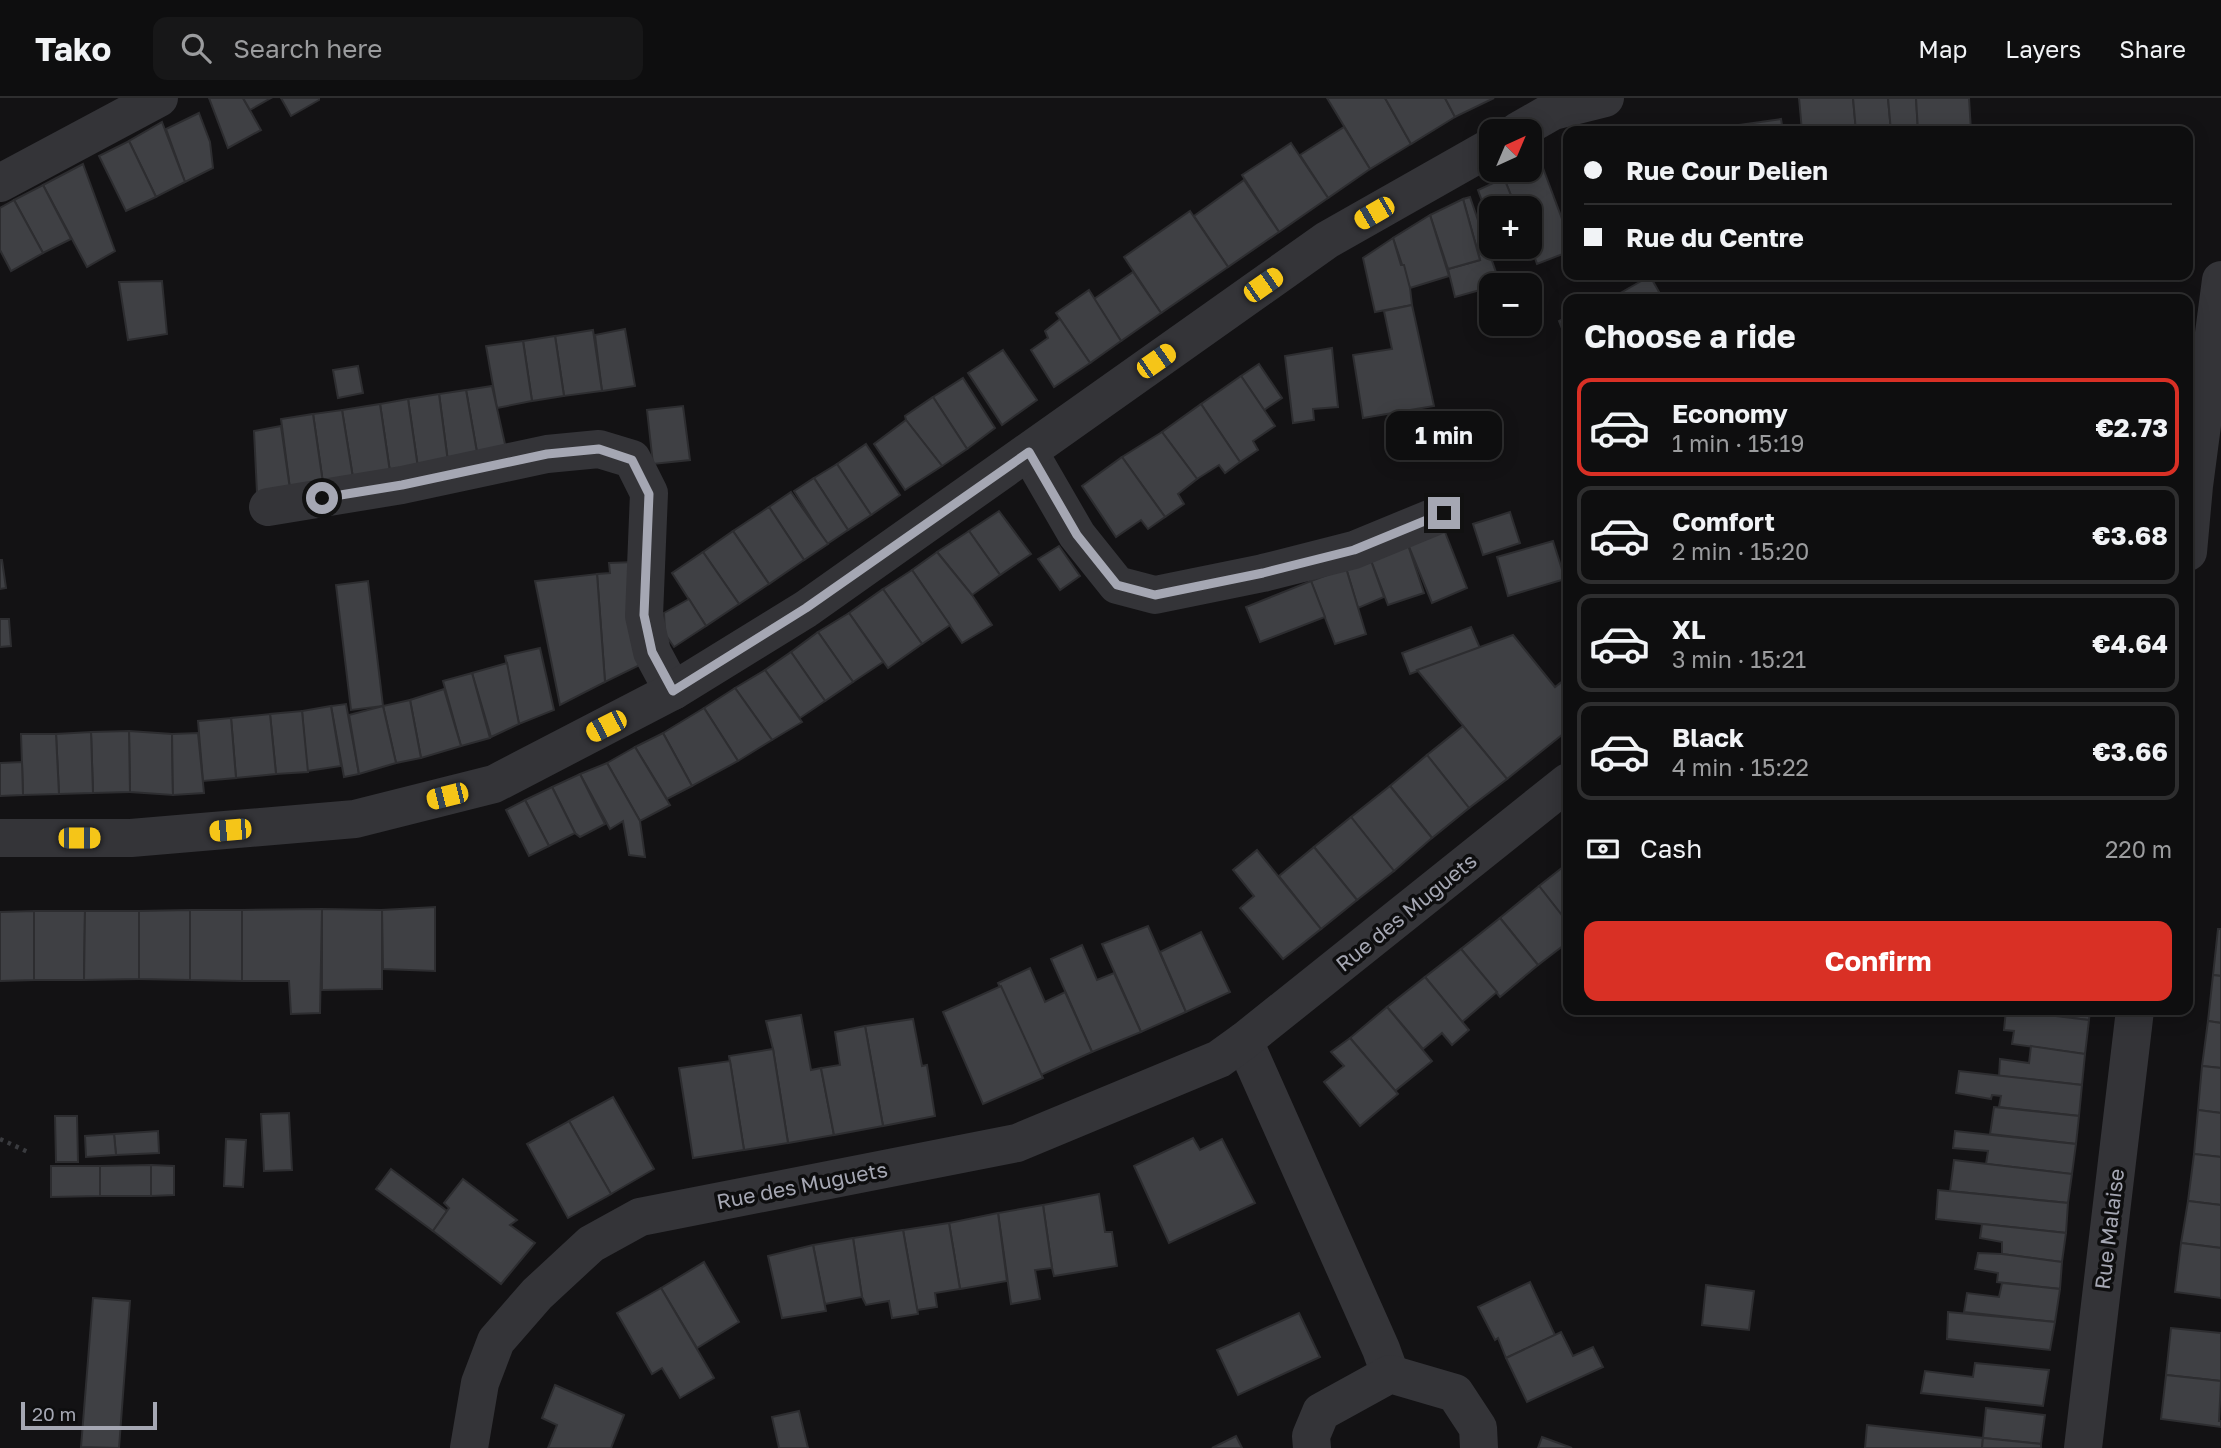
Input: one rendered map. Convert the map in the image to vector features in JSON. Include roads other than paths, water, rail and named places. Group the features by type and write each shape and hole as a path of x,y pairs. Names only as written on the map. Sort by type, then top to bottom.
{"street":[{"path":"0,183 103,111 159,98"},
{"path":"1539,119 1553,111 1605,98"},
{"path":"0,838 131,838 355,819 494,784 673,691 806,608 1327,240 1479,153"},
{"path":"2193,497 2214,394 2221,279"},
{"path":"268,507 402,485 547,454 599,449 632,460 649,494 644,615 652,652 673,691"},
{"path":"1029,452 1077,535 1117,585 1155,595 1263,573 1354,550 1444,513"},
{"name":"Rue des Muguets","path":"469,1448 480,1383 496,1341 537,1294 591,1244 640,1217 1017,1143 1219,1059 1563,786"},
{"name":"Rue Malaise","path":"2083,1448 2134,1015"},
{"path":"1244,1041 1390,1374"},
{"path":"1312,1448 1311,1436 1321,1412 1390,1374 1455,1393 1478,1428 1479,1448"}]}
